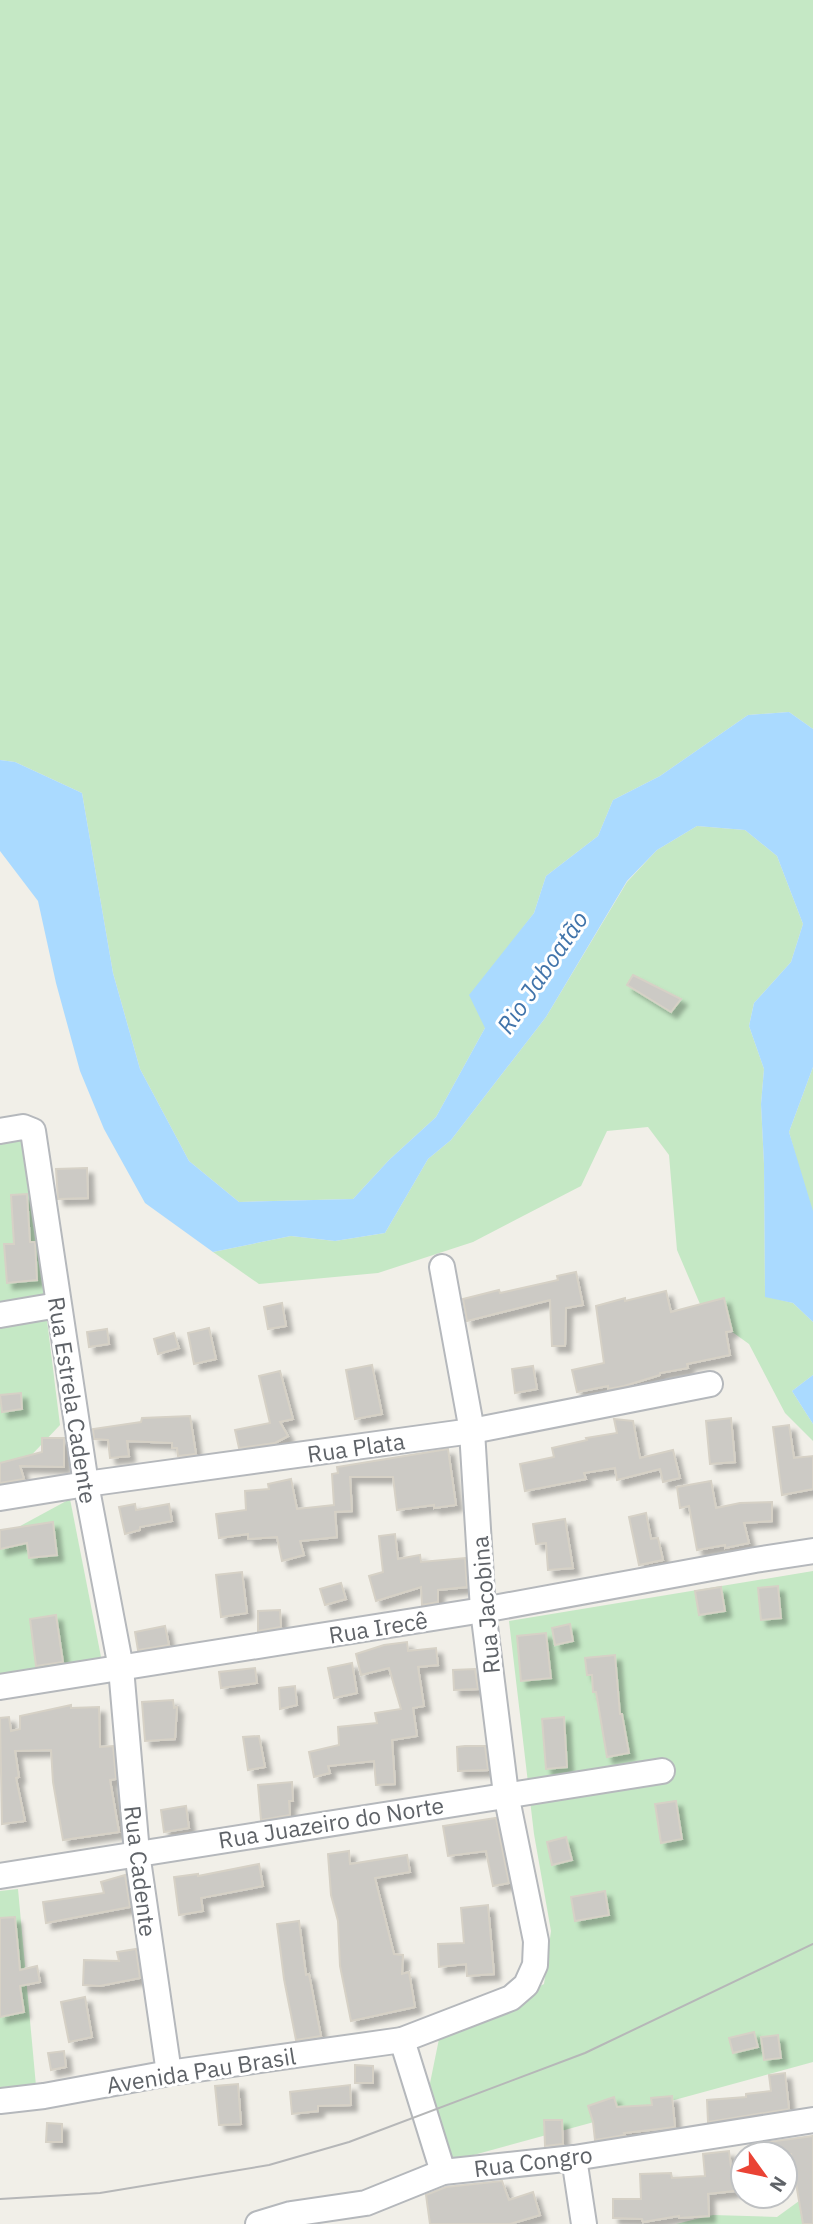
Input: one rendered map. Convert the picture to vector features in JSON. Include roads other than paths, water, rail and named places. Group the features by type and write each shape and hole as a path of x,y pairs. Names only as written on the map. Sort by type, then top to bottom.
{"street":[{"name":"Rua Estrela Cadente","path":"0,1131 23,1127 33,1131 86,1484 121,1668"},
{"name":"Rua Jacobina","path":"442,1267 472,1431 483,1610 506,1794 536,1941"},
{"path":"0,1315 58,1305"},
{"name":"Rua Plata","path":"0,1499 86,1484 472,1431 710,1384"},
{"name":"Rua Irecê","path":"0,1687 483,1610 755,1560 813,1552"},
{"name":"Rua Cadente","path":"121,1668 137,1853 169,2073"},
{"name":"Rua Juazeiro do Norte","path":"0,1876 662,1771"},
{"name":"Avenida Pau Brasil","path":"0,2101 44,2096 169,2073 402,2040 511,1998 526,1985 535,1965 536,1941"},
{"path":"402,2040 443,2172"},
{"name":"Rua Congro","path":"258,2224 291,2214 366,2203 443,2172 574,2158 813,2120"},
{"path":"574,2158 584,2224"}],"water":[{"name":"Rio Jaboatão","path":"789,712 813,729 813,1067 789,1132 813,1211 813,1322 793,1303 765,1297 761,1104 764,1069 749,1026 754,1003 791,962 803,924 777,856 745,830 697,826 657,850 627,881 546,1017 451,1140 428,1159 385,1233 335,1241 291,1236 213,1252 145,1203 104,1129 80,1071 56,983 38,901 0,851 0,760 15,762 82,793 113,973 140,1069 189,1161 239,1202 353,1199 389,1160 436,1117 485,1028 469,995 534,913 546,876 598,836 613,800 660,776 748,715"},
{"path":"813,1375 813,1424 792,1391"}],"tram line":[{"path":"0,2199 100,2193 269,2165 349,2142 585,2053 813,1944"}]}
